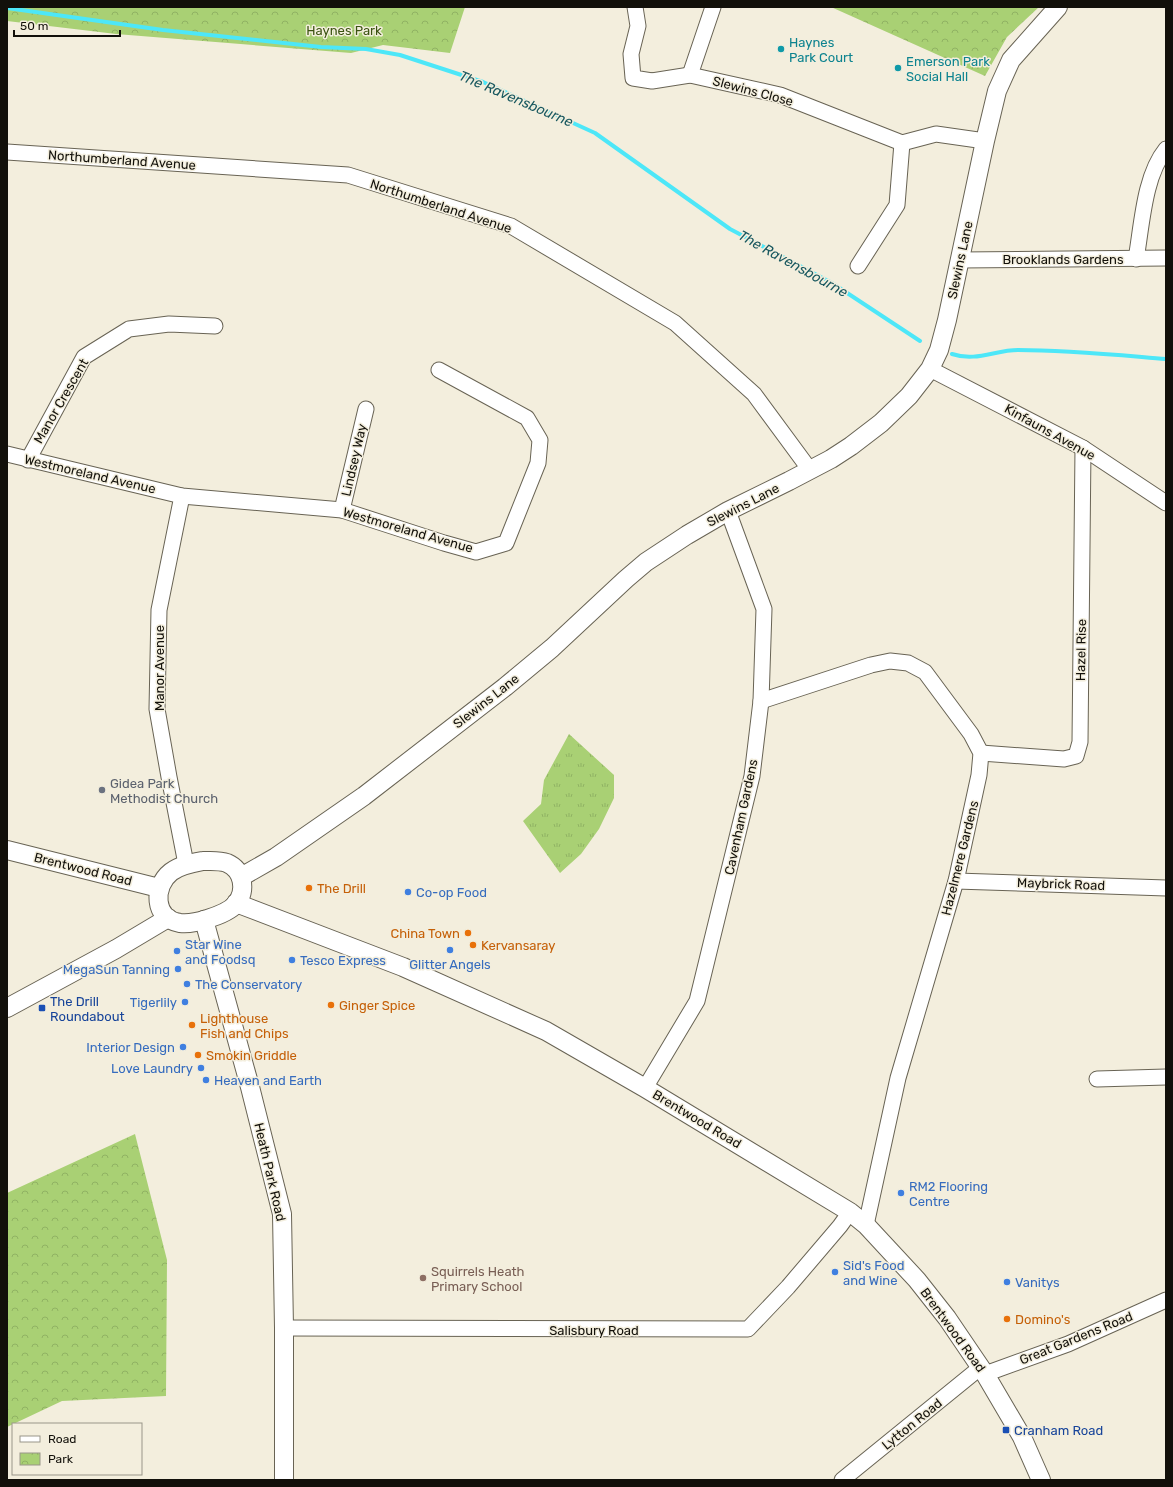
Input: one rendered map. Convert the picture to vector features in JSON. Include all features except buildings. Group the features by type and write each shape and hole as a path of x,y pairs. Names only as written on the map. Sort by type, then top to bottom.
{"street":[{"name":"Slewins Close","path":"635,7 638,26 631,54 633,78 652,81 690,75 780,96 902,143"},
{"path":"690,75 713,7"},
{"name":"Slewins Lane","path":"241,877 276,857 364,796 505,687 552,648 646,562 687,535 728,511 810,470 851,446 881,423 909,396 930,368 939,350 943,337 984,141 997,91 1011,60 1058,7"},
{"path":"858,266 897,205 902,143 936,134 984,141"},
{"path":"1136,259 1149,183 1161,156 1166,149"},
{"name":"Northumberland Avenue","path":"7,152 348,176 511,226 675,323 754,394 810,470"},
{"name":"Brooklands Gardens","path":"960,260 1166,258"},
{"name":"Manor Crescent","path":"28,460 84,357 129,329 169,324 214,326"},
{"name":"Kinfauns Avenue","path":"930,368 1083,448 1166,503"},
{"name":"Westmoreland Avenue","path":"7,454 182,496 342,510 444,544 476,552 506,543 538,463 540,440 527,418 439,370"},
{"name":"Lindsey Way","path":"342,510 366,409"},
{"name":"Hazel Rise","path":"980,753 1064,759 1076,756 1080,742 1083,448"},
{"name":"Manor Avenue","path":"182,496 159,610 157,709 186,864"},
{"name":"Cavenham Gardens","path":"645,1088 697,1001 752,776 761,701 764,609 728,511"},
{"name":"Hazelmere Gardens","path":"761,701 871,665 890,661 908,663 925,672 971,734 980,753 979,775 956,881 898,1078 866,1225"},
{"name":"Brentwood Road","path":"7,850 159,888"},
{"path":"202,861 222,862 233,867 241,877 242,882 242,893 236,903 223,913 204,920 185,924 172,921 168,918 163,913 158,902 159,888 166,875 172,870 186,864 202,861"},
{"name":"Maybrick Road","path":"956,881 1166,888"},
{"name":"Brentwood Road","path":"236,903 403,967 546,1031 645,1088 850,1212 866,1225 917,1280 947,1318 983,1370 1022,1437 1041,1480"},
{"path":"7,1008 116,949 168,918"},
{"name":"Heath Park Road","path":"204,920 250,1087 282,1214 284,1480"},
{"path":"1097,1079 1166,1077"},
{"name":"Salisbury Road","path":"284,1328 748,1329 797,1276 840,1226 850,1212"},
{"name":"Great Gardens Road","path":"983,1370 1068,1344 1166,1300"},
{"name":"Lytton Road","path":"842,1480 983,1370"}],"green space":[{"name":"Haynes Park","path":"7,7 465,7 450,53 383,45 351,53 116,34 7,21"},
{"path":"831,7 1039,7 1007,37 985,76"},
{"path":"569,734 614,775 614,798 599,829 581,854 560,873 523,821 541,804 544,780"},
{"path":"135,1134 167,1260 166,1396 62,1401 15,1423 12,1423 12,1425 7,1427 7,1193"}],"waterway":[{"name":"The Ravensbourne","path":"7,8 163,30 321,47 366,49 400,55 483,82 595,133 730,229 832,283 920,341"},
{"name":"The Ravensbourne","path":"952,354 969,357 1010,350 1037,350 1166,359"}],"place":[{"name":"Haynes Park Court","path":"781,49"},
{"name":"Emerson Park Social Hall","path":"898,68"},
{"name":"Gidea Park Methodist Church","path":"102,790"},
{"name":"The Drill","path":"309,888"},
{"name":"Co-op Food","path":"408,892"},
{"name":"China Town","path":"468,933"},
{"name":"Kervansaray","path":"473,945"},
{"name":"Glitter Angels","path":"450,950"},
{"name":"Star Wine and Foodsq","path":"177,951"},
{"name":"Tesco Express","path":"292,960"},
{"name":"MegaSun Tanning","path":"178,969"},
{"name":"The Conservatory","path":"187,984"},
{"name":"Tigerlily","path":"185,1002"},
{"name":"Ginger Spice","path":"331,1005"},
{"name":"The Drill Roundabout","path":"42,1008"},
{"name":"Lighthouse Fish and Chips","path":"192,1025"},
{"name":"Interior Design","path":"183,1047"},
{"name":"Smokin Griddle","path":"198,1055"},
{"name":"Love Laundry","path":"201,1068"},
{"name":"Heaven and Earth","path":"206,1080"},
{"name":"RM2 Flooring Centre","path":"901,1193"},
{"name":"Sid's Food and Wine","path":"835,1272"},
{"name":"Squirrels Heath Primary School","path":"423,1278"},
{"name":"Vanitys","path":"1007,1282"},
{"name":"Domino's","path":"1007,1319"},
{"name":"Cranham Road","path":"1006,1430"}]}
